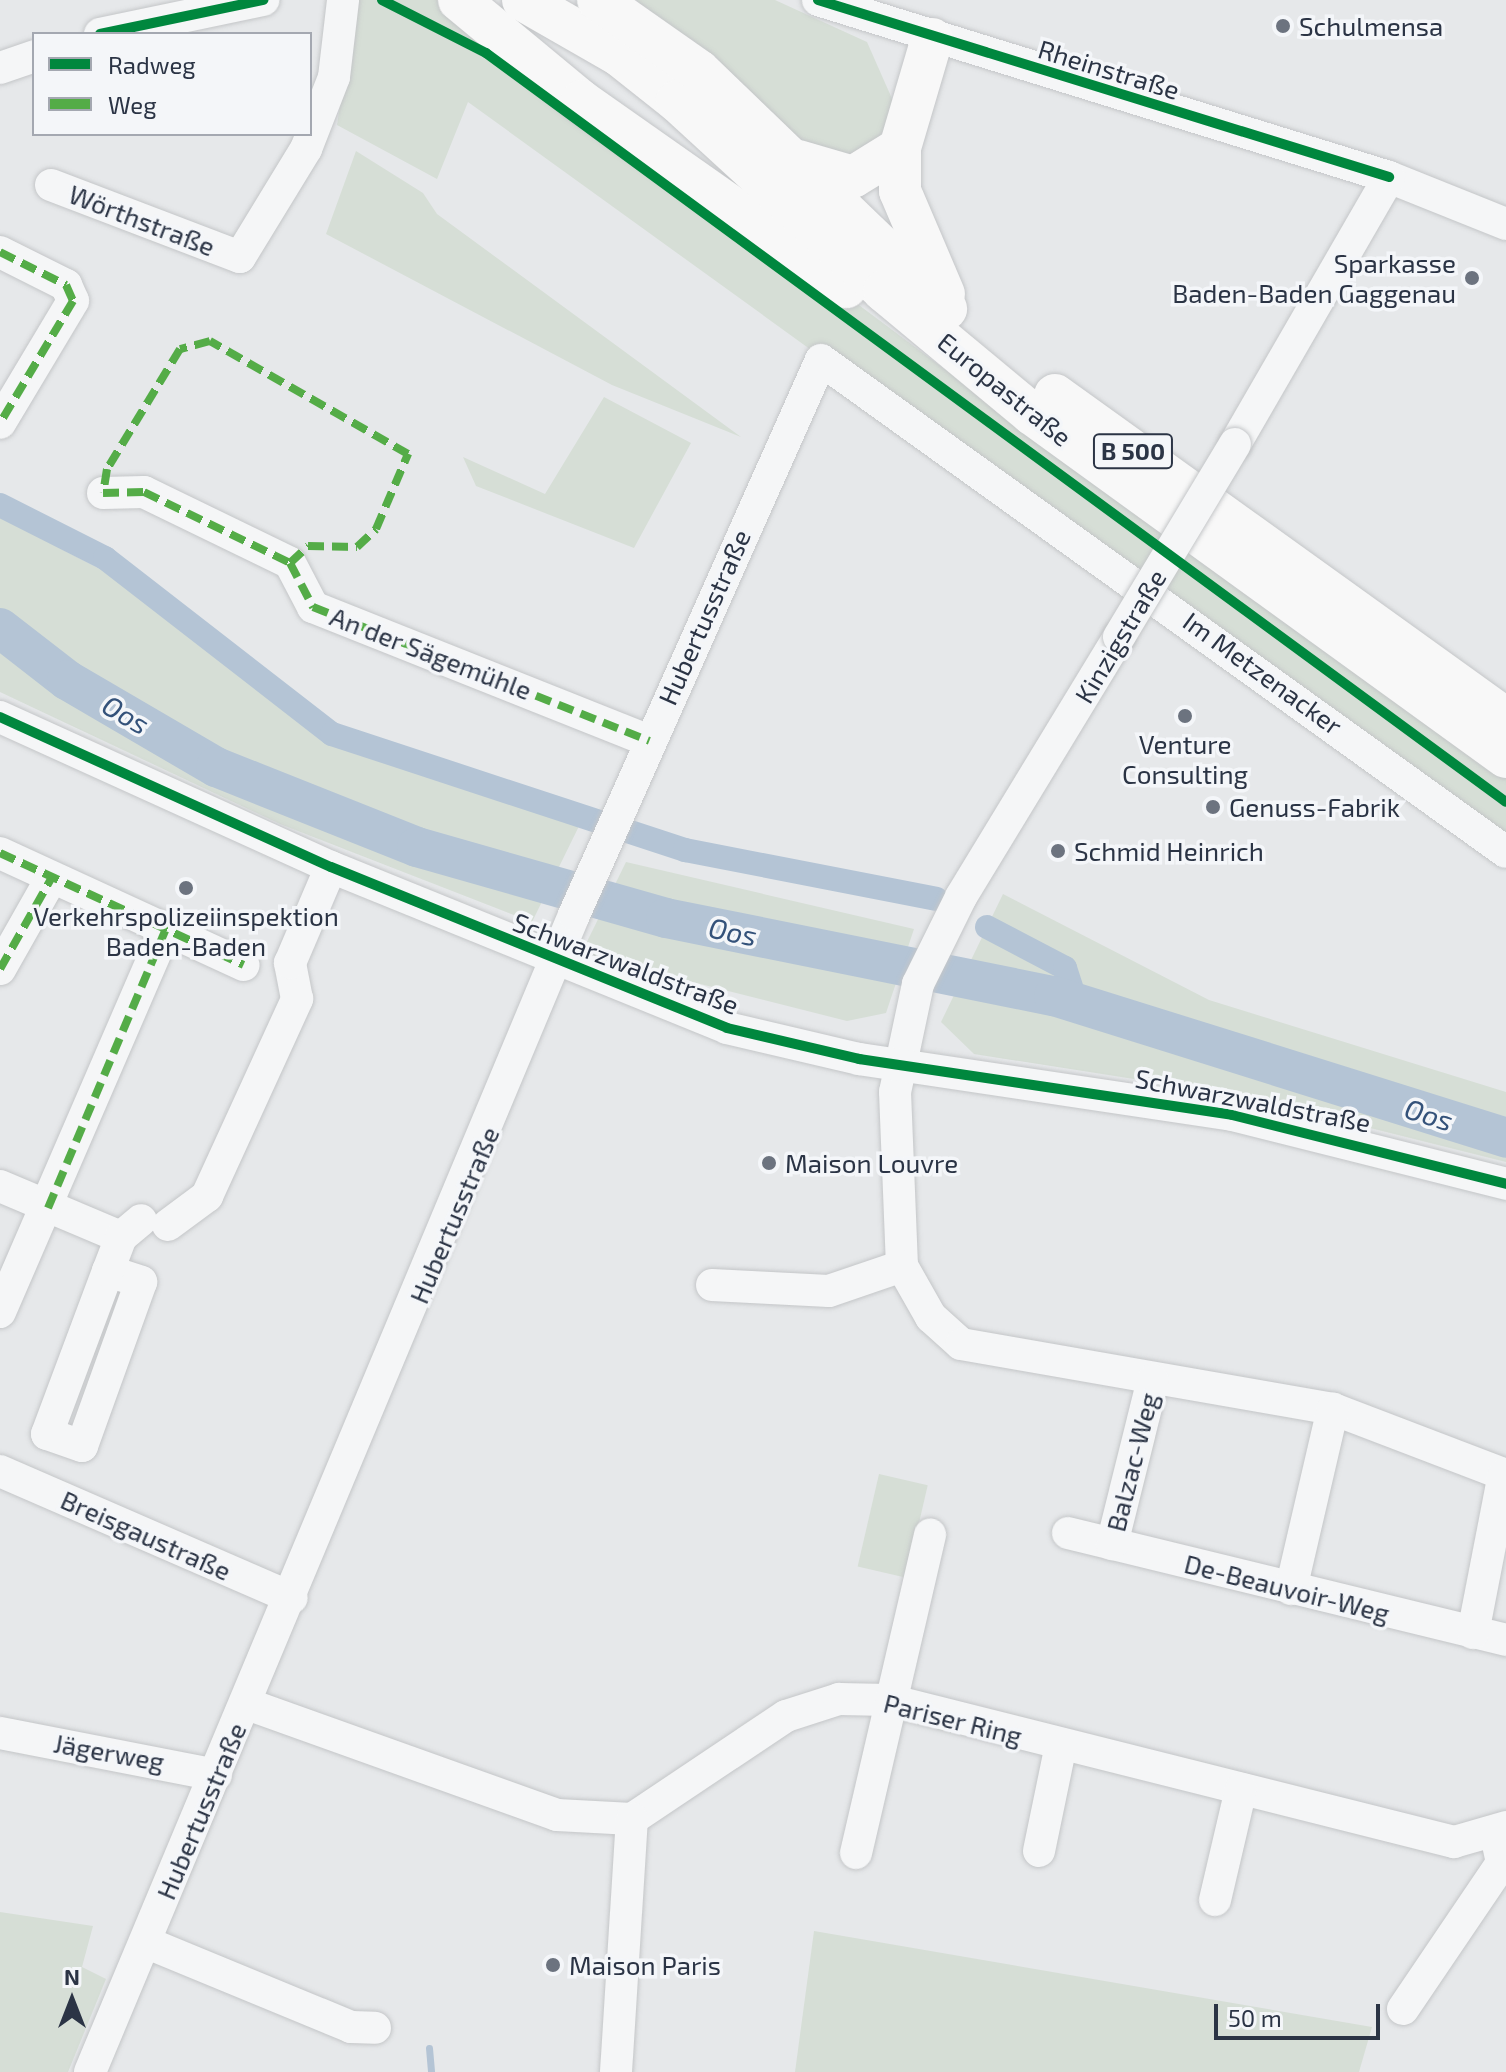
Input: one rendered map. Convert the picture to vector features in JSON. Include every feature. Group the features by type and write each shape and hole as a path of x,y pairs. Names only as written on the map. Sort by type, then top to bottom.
{"main road":[{"path":"459,0 581,101 1032,414"},
{"name":"Europastraße","path":"598,0 699,71 955,317 1506,719"},
{"name":"Europastraße","path":"533,5 677,101 884,291 1032,414 1506,757"},
{"path":"932,39 900,148 906,215 955,317"},
{"path":"793,158 853,177 900,148"}],"street":[{"path":"110,32 263,0"},
{"name":"Wörthstraße","path":"312,134 334,77 343,0"},
{"name":"Rheinstraße","path":"818,0 932,39 1389,177 1506,224"},
{"path":"0,68 32,57"},
{"name":"Wörthstraße","path":"51,185 240,257 311,136"},
{"name":"Kinzigstraße","path":"899,1064 908,1020 931,949 1235,444 1389,177"},
{"path":"0,252 66,285 73,301 0,423"},
{"name":"Hubertusstraße","path":"90,2072 559,962 592,872 610,840 649,741 821,360"},
{"name":"Im Metzenacker","path":"821,360 1506,852"},
{"name":"An der Sägemühle","path":"103,493 144,492 290,563 313,607 649,741"},
{"name":"Schwarzwaldstraße","path":"0,717 331,867 727,1028 899,1064 1232,1115 1506,1184"},
{"path":"0,853 243,965"},
{"path":"108,1271 141,1282 82,1446 47,1434 108,1271 143,1227 207,1196 297,999 290,963 331,867"},
{"path":"0,969 51,879"},
{"path":"0,1312 48,1208 165,931"},
{"path":"899,1064 902,1266 931,1317 961,1344 1153,1380 1333,1409 1505,1475 1473,1633"},
{"path":"0,1186 48,1208 143,1227"},
{"path":"712,1285 829,1291 902,1266"},
{"name":"Balzac-Weg","path":"1112,1544 1153,1380"},
{"path":"1291,1589 1333,1409"},
{"name":"Breisgaustraße","path":"0,1471 292,1598"},
{"name":"De-Beauvoir-Weg","path":"1068,1533 1506,1640"},
{"path":"856,1853 889,1700 930,1534"},
{"name":"Pariser Ring","path":"632,1819 786,1716 839,1699 889,1700 1454,1842 1501,1831"},
{"path":"247,1704 557,1815 632,1819 616,2072"},
{"name":"Jägerweg","path":"0,1733 216,1775"},
{"path":"1039,1851 1061,1745"},
{"path":"1215,1900 1241,1789"},
{"path":"1403,2009 1502,1863 1501,1831"},
{"path":"145,1942 351,2027 375,2028"}],"shaded area":[{"path":"344,0 452,0 1019,425 1506,772 1506,852 468,102 437,179 337,125 354,16"},
{"path":"636,0 775,0 867,42 897,110 858,169 805,157"},
{"path":"356,151 423,193 437,214 741,437 612,385 326,234"},
{"path":"604,397 691,443 634,548 476,486 463,457 545,494"},
{"path":"0,517 119,579 330,740 581,822 532,922 280,824 0,692"},
{"path":"626,862 914,929 886,1013 847,1021 581,954"},
{"path":"1003,894 1209,1000 1506,1092 1506,1162 1242,1096 974,1054 941,1022"},
{"path":"879,1474 928,1485 906,1578 858,1567"},
{"path":"0,1912 93,1926 82,1967 106,1979 68,2072 0,2072"},
{"path":"814,1931 1372,2027 1359,2072 795,2072"}],"waterway":[{"path":"0,505 105,558 332,734 685,850 936,899"},
{"name":"Oos","path":"0,628 67,680 216,767 417,847 666,918 1054,996 1506,1138"},
{"path":"987,927 1065,968 1077,1005"},
{"path":"429,2048 431,2072"}],"marked path":[{"path":"0,252 66,285 73,301 0,423"},
{"path":"290,563 308,546 357,547 376,529 408,454 210,341 180,349 107,469 103,493 144,492 290,563 313,607 649,741"},
{"path":"0,853 243,965"},
{"path":"0,969 51,879"},
{"path":"48,1208 165,931"}],"cycle path":[{"path":"110,32 263,0"},
{"path":"382,0 486,53 1506,802"},
{"path":"818,0 1389,177"},
{"path":"0,717 331,867 727,1028 859,1059 1232,1115 1506,1184"}],"place":[{"name":"Schulmensa","path":"1283,26"},
{"name":"Sparkasse Baden-Baden Gaggenau","path":"1472,278"},
{"name":"Venture Consulting","path":"1185,716"},
{"name":"Genuss-Fabrik","path":"1213,807"},
{"name":"Schmid Heinrich","path":"1058,851"},
{"name":"Verkehrspolizeiinspektion Baden-Baden","path":"186,888"},
{"name":"Maison Louvre","path":"769,1163"},
{"name":"Maison Paris","path":"553,1965"}]}
